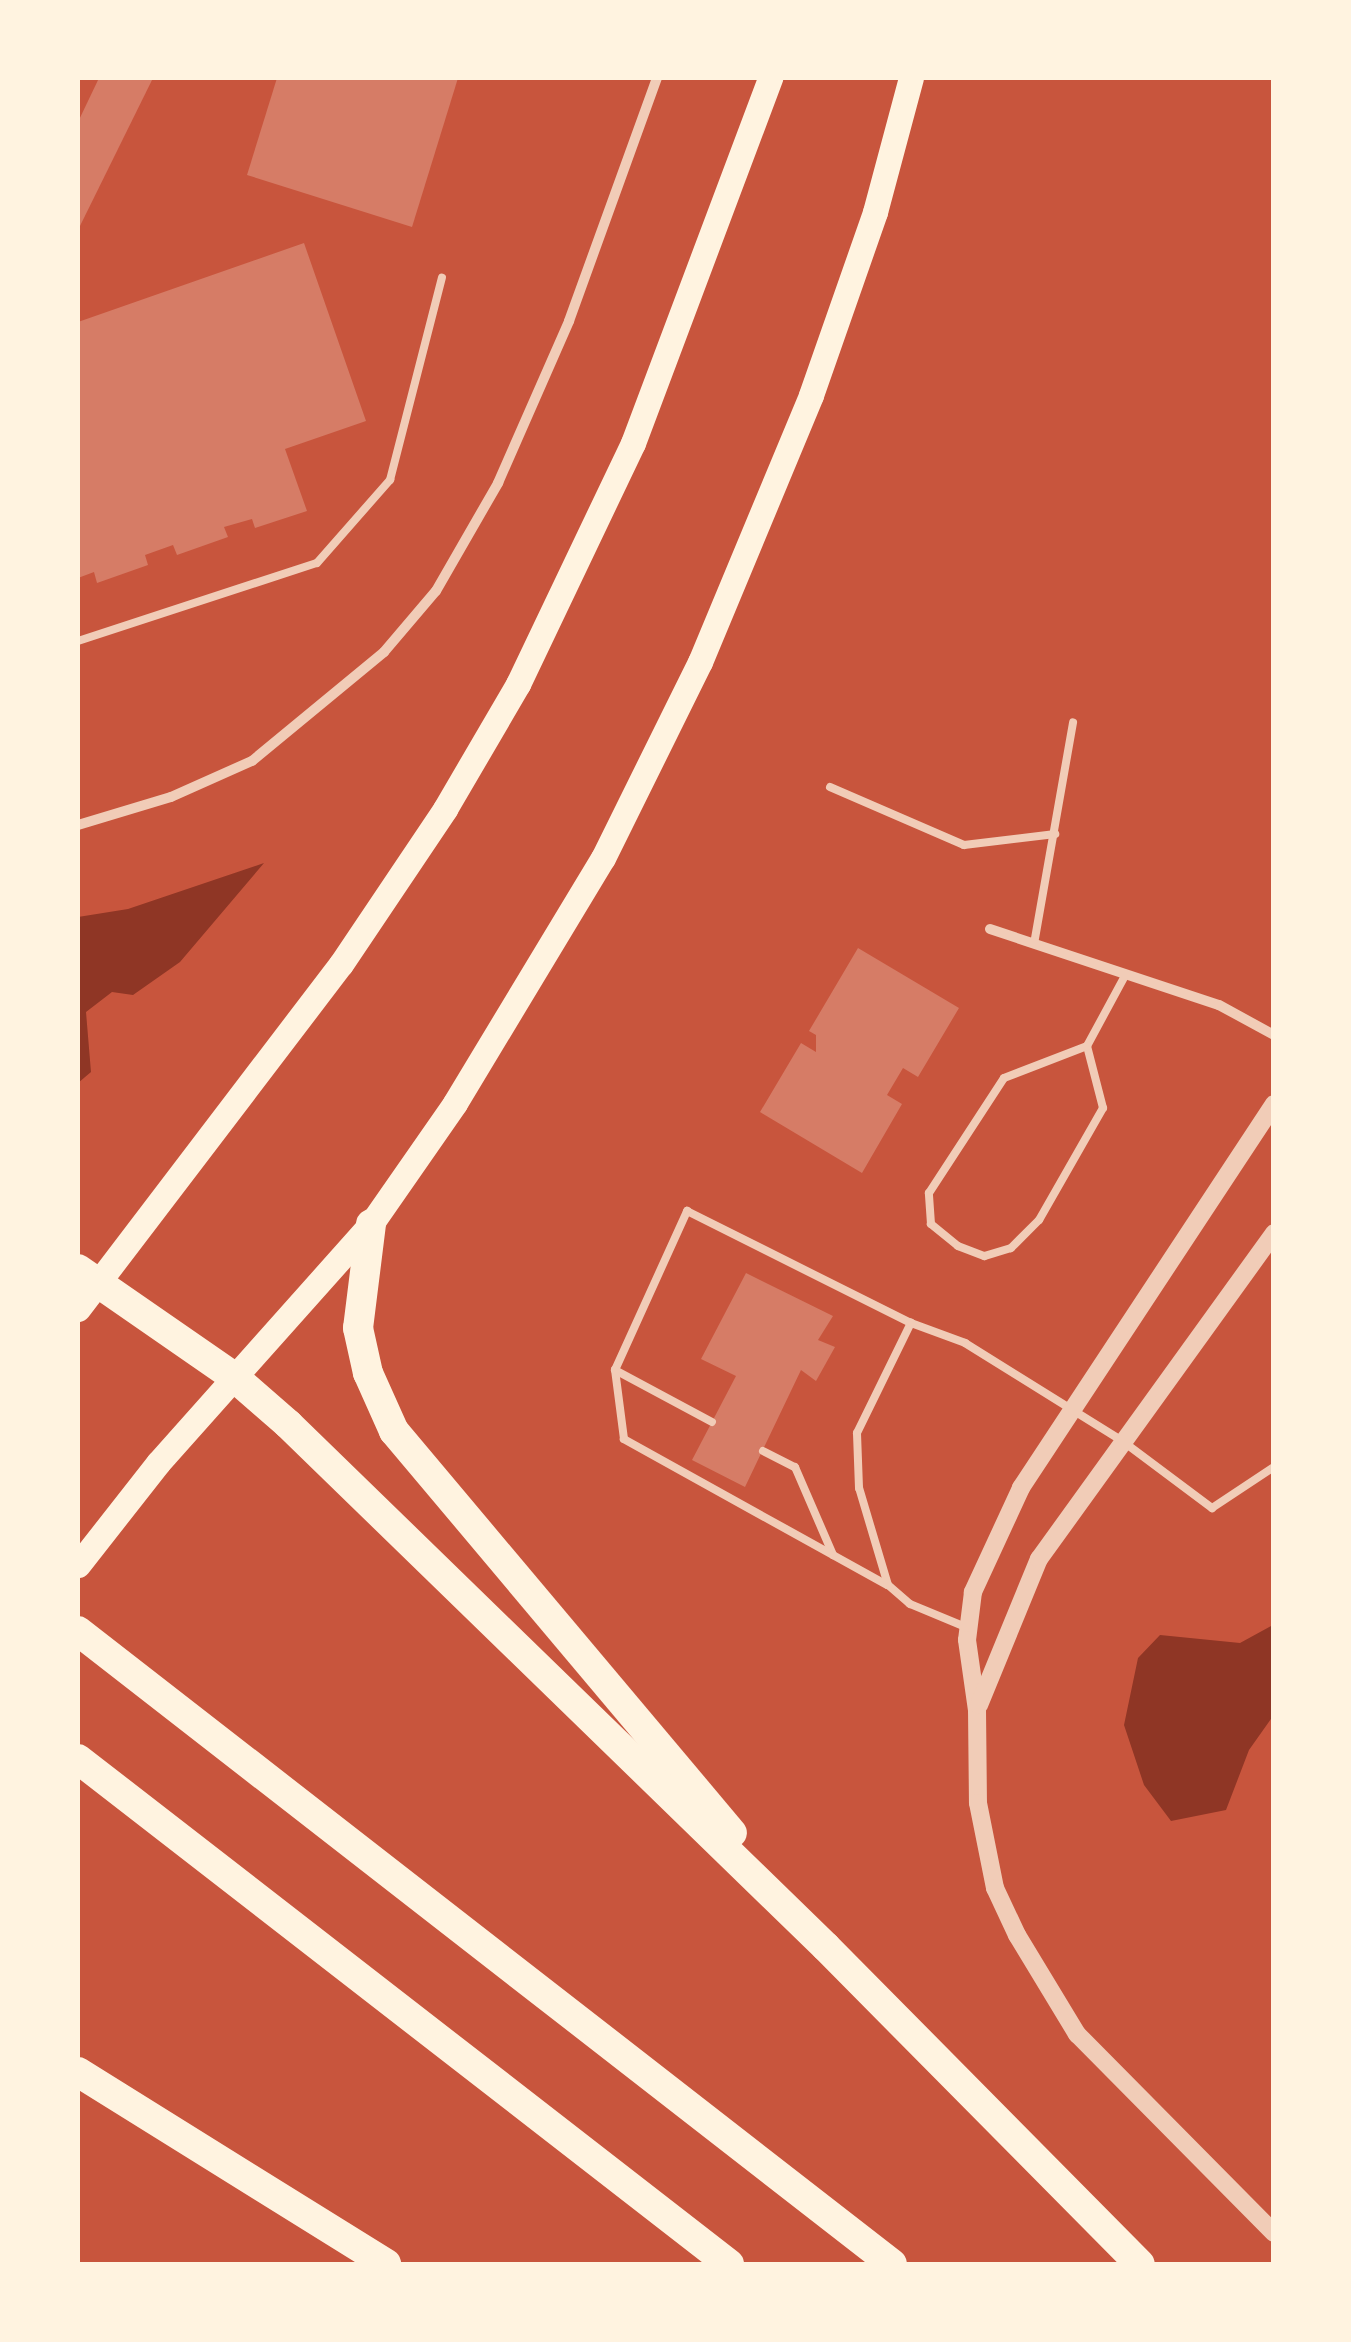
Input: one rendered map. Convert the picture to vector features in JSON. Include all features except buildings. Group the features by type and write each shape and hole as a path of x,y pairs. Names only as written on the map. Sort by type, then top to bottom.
{"highway":[{"path":"371,1224 358,1328 368,1373 394,1432 826,1947"},
{"path":"88,1276 234,1377 826,1947 1140,2264"},
{"path":"78,1632 892,2264"},
{"path":"78,1759 729,2264"},
{"path":"78,2072 386,2264"}],"main road":[{"path":"78,1309 88,1276 341,964 445,808 518,684 633,443 770,78"},
{"path":"78,1566 234,1377 371,1224 527,989 602,858 700,662 811,395 874,212 911,78"}],"street":[{"path":"78,825 171,797 252,761 384,652 436,591 492,495 562,339 657,78"},
{"path":"990,929 1218,1005 1274,1035"},
{"path":"1274,1104 1001,1524 973,1592 968,1628 977,1710 978,1803 995,1888 1017,1936 1078,2034 1274,2233"},
{"path":"977,1710 1032,1572 1121,1440 1274,1233"}],"lane":[{"path":"78,641 317,563 390,480 442,278"},
{"path":"1034,944 1073,722"},
{"path":"830,787 964,845 1055,834"},
{"path":"1087,1046 1032,1062 1004,1078 928,1193 931,1224 958,1246 984,1256 1011,1248 1039,1220 1103,1108 1087,1046 1126,974"},
{"path":"968,1628 910,1604 888,1585 624,1439 614,1370 687,1211 910,1323 965,1343 1121,1440 1212,1508 1274,1467"},
{"path":"888,1585 859,1488 856,1447 910,1323"},
{"path":"614,1370 712,1422"},
{"path":"763,1451 794,1468 833,1556"}],"shaded area":[{"path":"264,863 180,962 133,995 112,992 86,1012 91,1072 78,1083 78,917 128,909"},
{"path":"1273,1625 1273,1716 1249,1750 1226,1810 1171,1821 1144,1785 1124,1725 1138,1658 1160,1635 1240,1643"}]}
